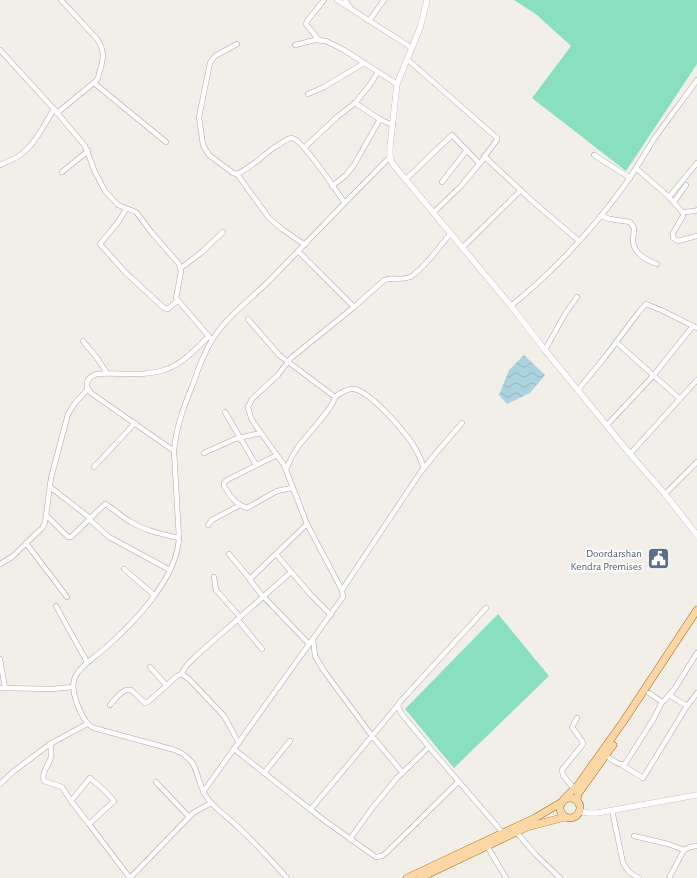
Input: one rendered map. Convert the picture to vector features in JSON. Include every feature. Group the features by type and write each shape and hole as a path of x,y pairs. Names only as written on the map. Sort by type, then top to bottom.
{"main road":[{"path":"406,878 548,811 574,790 645,690 697,610"},
{"path":"420,878 536,824 575,816 579,811 580,805 577,800 578,794 649,693 697,618"},
{"path":"565,817 560,812 560,805 563,800 571,798 577,800"}],"street":[{"path":"0,165 23,153 56,111 94,83 98,78 104,55 102,47 97,39 61,0"},
{"path":"319,40 306,24 324,0"},
{"path":"337,0 412,48"},
{"path":"345,0 351,8"},
{"path":"369,21 384,0"},
{"path":"427,0 420,28 398,84 390,157 392,163 434,212 450,234 511,306 545,350 630,454 665,494 697,535"},
{"path":"295,45 319,40 332,44 398,84"},
{"path":"237,44 215,56 211,60 199,117 205,149 214,159 237,174 269,218 282,230 305,244"},
{"path":"0,50 56,111 88,150 95,172 105,191 116,203 126,209 134,210 139,215 181,268 175,296 177,301 210,339"},
{"path":"407,59 497,138 461,186 434,212"},
{"path":"308,94 324,87 364,63"},
{"path":"305,147 337,117 355,103 378,72"},
{"path":"511,306 538,282 579,241 601,216 630,178 655,138 697,80"},
{"path":"94,83 166,142"},
{"path":"355,103 380,119 393,125"},
{"path":"332,186 346,175 354,165 380,119"},
{"path":"406,179 452,135 479,163"},
{"path":"237,174 254,164 275,147 290,139 295,139 305,147 344,202"},
{"path":"62,172 88,150"},
{"path":"442,182 467,150"},
{"path":"594,155 630,178"},
{"path":"174,451 88,389 87,382 92,375 107,373 148,373 164,370 177,364 210,339 228,319 265,285 344,202 390,157"},
{"path":"484,157 579,241"},
{"path":"668,196 697,163"},
{"path":"636,169 668,196 683,212"},
{"path":"674,202 686,184"},
{"path":"462,248 521,190"},
{"path":"126,209 119,221 100,244 125,272 164,308 168,309 177,301"},
{"path":"683,212 697,210"},
{"path":"683,212 683,216 672,234 673,238 678,241 697,236"},
{"path":"601,216 630,222 634,228 633,242 638,253 647,260 657,264"},
{"path":"181,268 202,252 223,232"},
{"path":"203,792 343,597 342,590 307,524 286,470 277,455 260,433 249,412 249,403 254,396 278,375 288,361 385,280 402,280 412,276 450,234"},
{"path":"298,251 354,307"},
{"path":"545,350 564,314 578,297"},
{"path":"578,390 638,312 646,304 695,327 607,426"},
{"path":"248,320 277,353 335,397"},
{"path":"210,339 176,430 174,451 179,538 176,555 170,570 154,595 135,619 75,676 73,687 81,714 88,724 94,728 185,754 195,767 203,792 210,802 238,827 286,878"},
{"path":"83,341 107,373"},
{"path":"616,342 680,399"},
{"path":"630,454 697,380"},
{"path":"0,564 12,557 42,528 46,522 54,467 68,414 74,403 88,389"},
{"path":"286,470 298,447 329,408 335,397 343,391 350,389 358,390 367,395 386,412 411,442 424,468"},
{"path":"225,412 256,465"},
{"path":"94,467 135,423"},
{"path":"342,590 424,468 462,423"},
{"path":"204,453 235,439 260,433"},
{"path":"277,455 227,480 224,484 227,490 244,508 250,508 277,491 292,488"},
{"path":"665,494 697,462"},
{"path":"50,487 114,540 170,570"},
{"path":"46,516 69,537 72,537 89,518 104,505 106,505 118,514 144,529 179,538"},
{"path":"208,525 212,520 240,505"},
{"path":"250,579 307,524"},
{"path":"26,543 67,597"},
{"path":"230,554 250,579 252,584 309,644"},
{"path":"276,554 331,615"},
{"path":"124,569 154,595"},
{"path":"110,705 128,689 145,703 147,702 181,674 196,656 291,572"},
{"path":"214,577 216,590 262,649"},
{"path":"56,606 88,662"},
{"path":"310,809 398,705 486,608"},
{"path":"312,639 315,656 324,671 372,736 403,773"},
{"path":"622,765 625,764 654,718 662,702 669,695 697,653"},
{"path":"0,659 2,688 52,689 73,687"},
{"path":"150,667 166,685"},
{"path":"181,674 190,680 218,708 229,724 239,743"},
{"path":"649,693 662,702"},
{"path":"606,755 643,778 687,706 697,693"},
{"path":"669,695 687,706"},
{"path":"398,705 401,713 458,782 503,833"},
{"path":"574,790 562,773 562,770 583,744 572,727 577,718"},
{"path":"0,774 2,782 50,744 88,724"},
{"path":"264,773 290,741"},
{"path":"50,744 51,755 48,764 43,771 44,781 62,787 130,878 189,817 210,802"},
{"path":"350,839 373,807 403,773 429,747"},
{"path":"234,749 350,839 372,855 379,857 382,856 458,782"},
{"path":"71,801 90,778 114,801 89,824"},
{"path":"156,782 189,817"},
{"path":"579,811 597,813 697,795"},
{"path":"612,810 623,864 629,872 639,878"},
{"path":"516,832 536,855 560,878"},
{"path":"634,836 668,844 684,850"},
{"path":"487,846 506,878"},
{"path":"669,878 684,850 697,846"}],"green space":[{"path":"514,0 697,0 697,64 626,171 532,98 571,46 537,15"},
{"path":"498,614 549,676 454,768 405,709"}],"water":[{"path":"524,355 545,375 530,393 507,404 499,395 509,370"}],"place":[{"name":"Doordarshan Kendra Premises","path":"658,559"}]}
